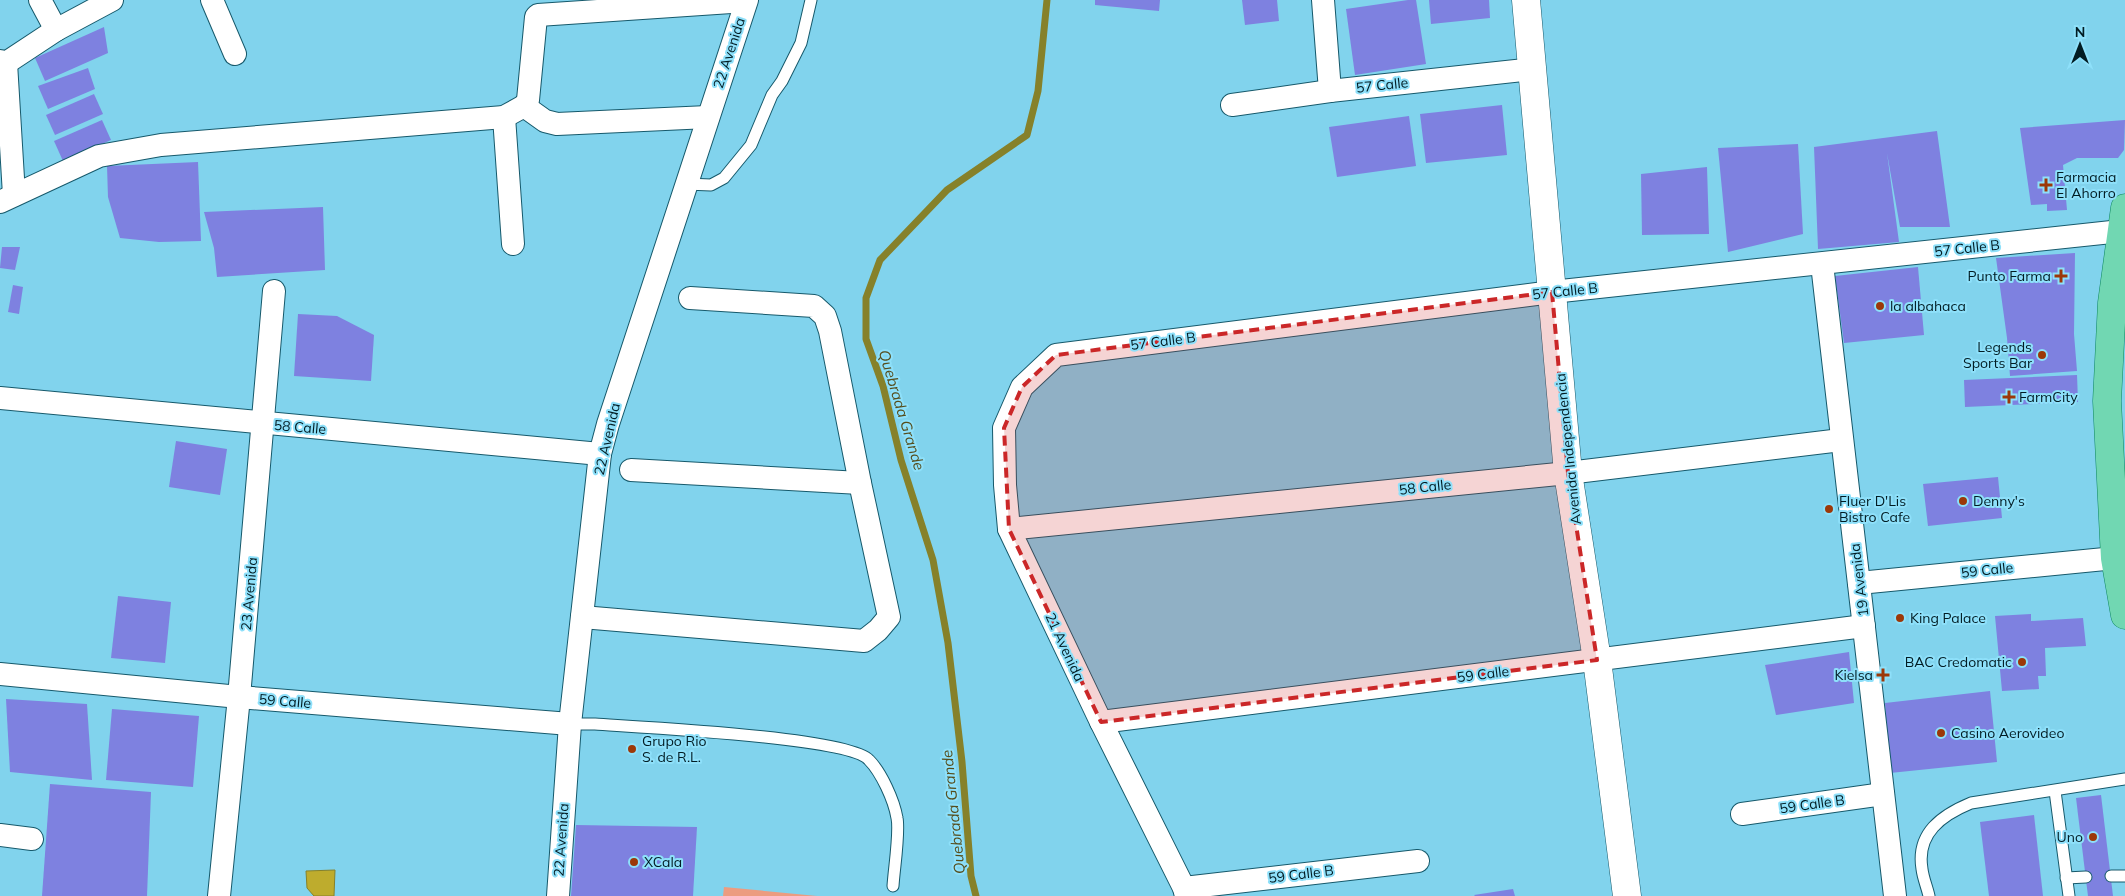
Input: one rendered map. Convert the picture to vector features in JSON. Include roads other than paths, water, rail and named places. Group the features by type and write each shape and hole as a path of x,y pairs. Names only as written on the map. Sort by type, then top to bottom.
{"main road":[{"path":"2123,220 2112,302 2107,401 2115,558 2125,615"}],"street":[{"path":"40,0 56,30"},
{"path":"112,0 56,30 3,62 7,199 99,156 160,145 504,117 524,106 528,100 536,17 538,15 747,1"},
{"path":"212,0 235,54"},
{"path":"1323,0 1330,91"},
{"name":"Avenida Independencia","path":"1526,0 1568,472 1597,660 1626,896"},
{"name":"22 Avenida","path":"558,896 570,724 600,454 608,424 747,1"},
{"name":"57 Calle","path":"1232,105 1330,91 1533,69"},
{"path":"524,106 545,121 557,124 708,116"},
{"path":"504,117 513,244"},
{"name":"57 Calle B","path":"1022,387 1056,355 1552,292 1822,264 2123,220"},
{"name":"19 Avenida","path":"1822,264 1895,896"},
{"name":"23 Avenida","path":"219,896 264,424 274,291"},
{"path":"582,617 864,641 878,630 889,617 830,331 825,316 814,306 690,298"},
{"name":"21 Avenida","path":"1022,387 1004,428 1005,485 1009,529 1185,892"},
{"name":"58 Calle","path":"0,398 600,454"},
{"name":"58 Calle","path":"1009,529 1568,472 1841,440"},
{"path":"631,470 860,482"},
{"name":"59 Calle","path":"1859,583 2115,558"},
{"name":"59 Calle","path":"1101,722 1864,626"},
{"name":"59 Calle","path":"0,674 239,697 570,724"},
{"name":"59 Calle B","path":"1742,814 1883,794"},
{"path":"0,835 32,839"},
{"name":"59 Calle B","path":"1185,892 1418,861"}],"lane":[{"path":"686,184 711,186 724,178 751,145 772,95 782,81 801,43 811,0"},
{"path":"570,724 595,724 794,740 836,747 868,758 883,778 897,818 893,886"},
{"path":"1929,896 1921,868 1924,844 1934,824 1950,811 1971,803 2125,779"},
{"path":"2055,791 2069,896"},
{"path":"2110,876 2125,876"},
{"path":"2066,878 2086,878"}],"waterway":[{"name":"Quebrada Grande","path":"976,896 971,876 962,762 948,643 933,560 901,460 883,386 866,339 866,298 880,260 947,190 1027,135 1038,91 1047,0"}],"place":[{"name":"Farmacia El Ahorro","path":"2046,185"},
{"name":"Punto Farma","path":"2061,276"},
{"name":"la albahaca","path":"1880,306"},
{"name":"Legends Sports Bar","path":"2042,355"},
{"name":"FarmCity","path":"2009,397"},
{"name":"Denny's","path":"1963,501"},
{"name":"Fluer D'Lis Bistro Cafe","path":"1829,509"},
{"name":"King Palace","path":"1900,618"},
{"name":"BAC Credomatic","path":"2022,662"},
{"name":"Kielsa","path":"1883,675"},
{"name":"Casino Aerovideo","path":"1941,733"},
{"name":"Grupo Rio S. de R.L.","path":"632,749"},
{"name":"Uno","path":"2093,837"},
{"name":"XCala","path":"634,862"}]}
